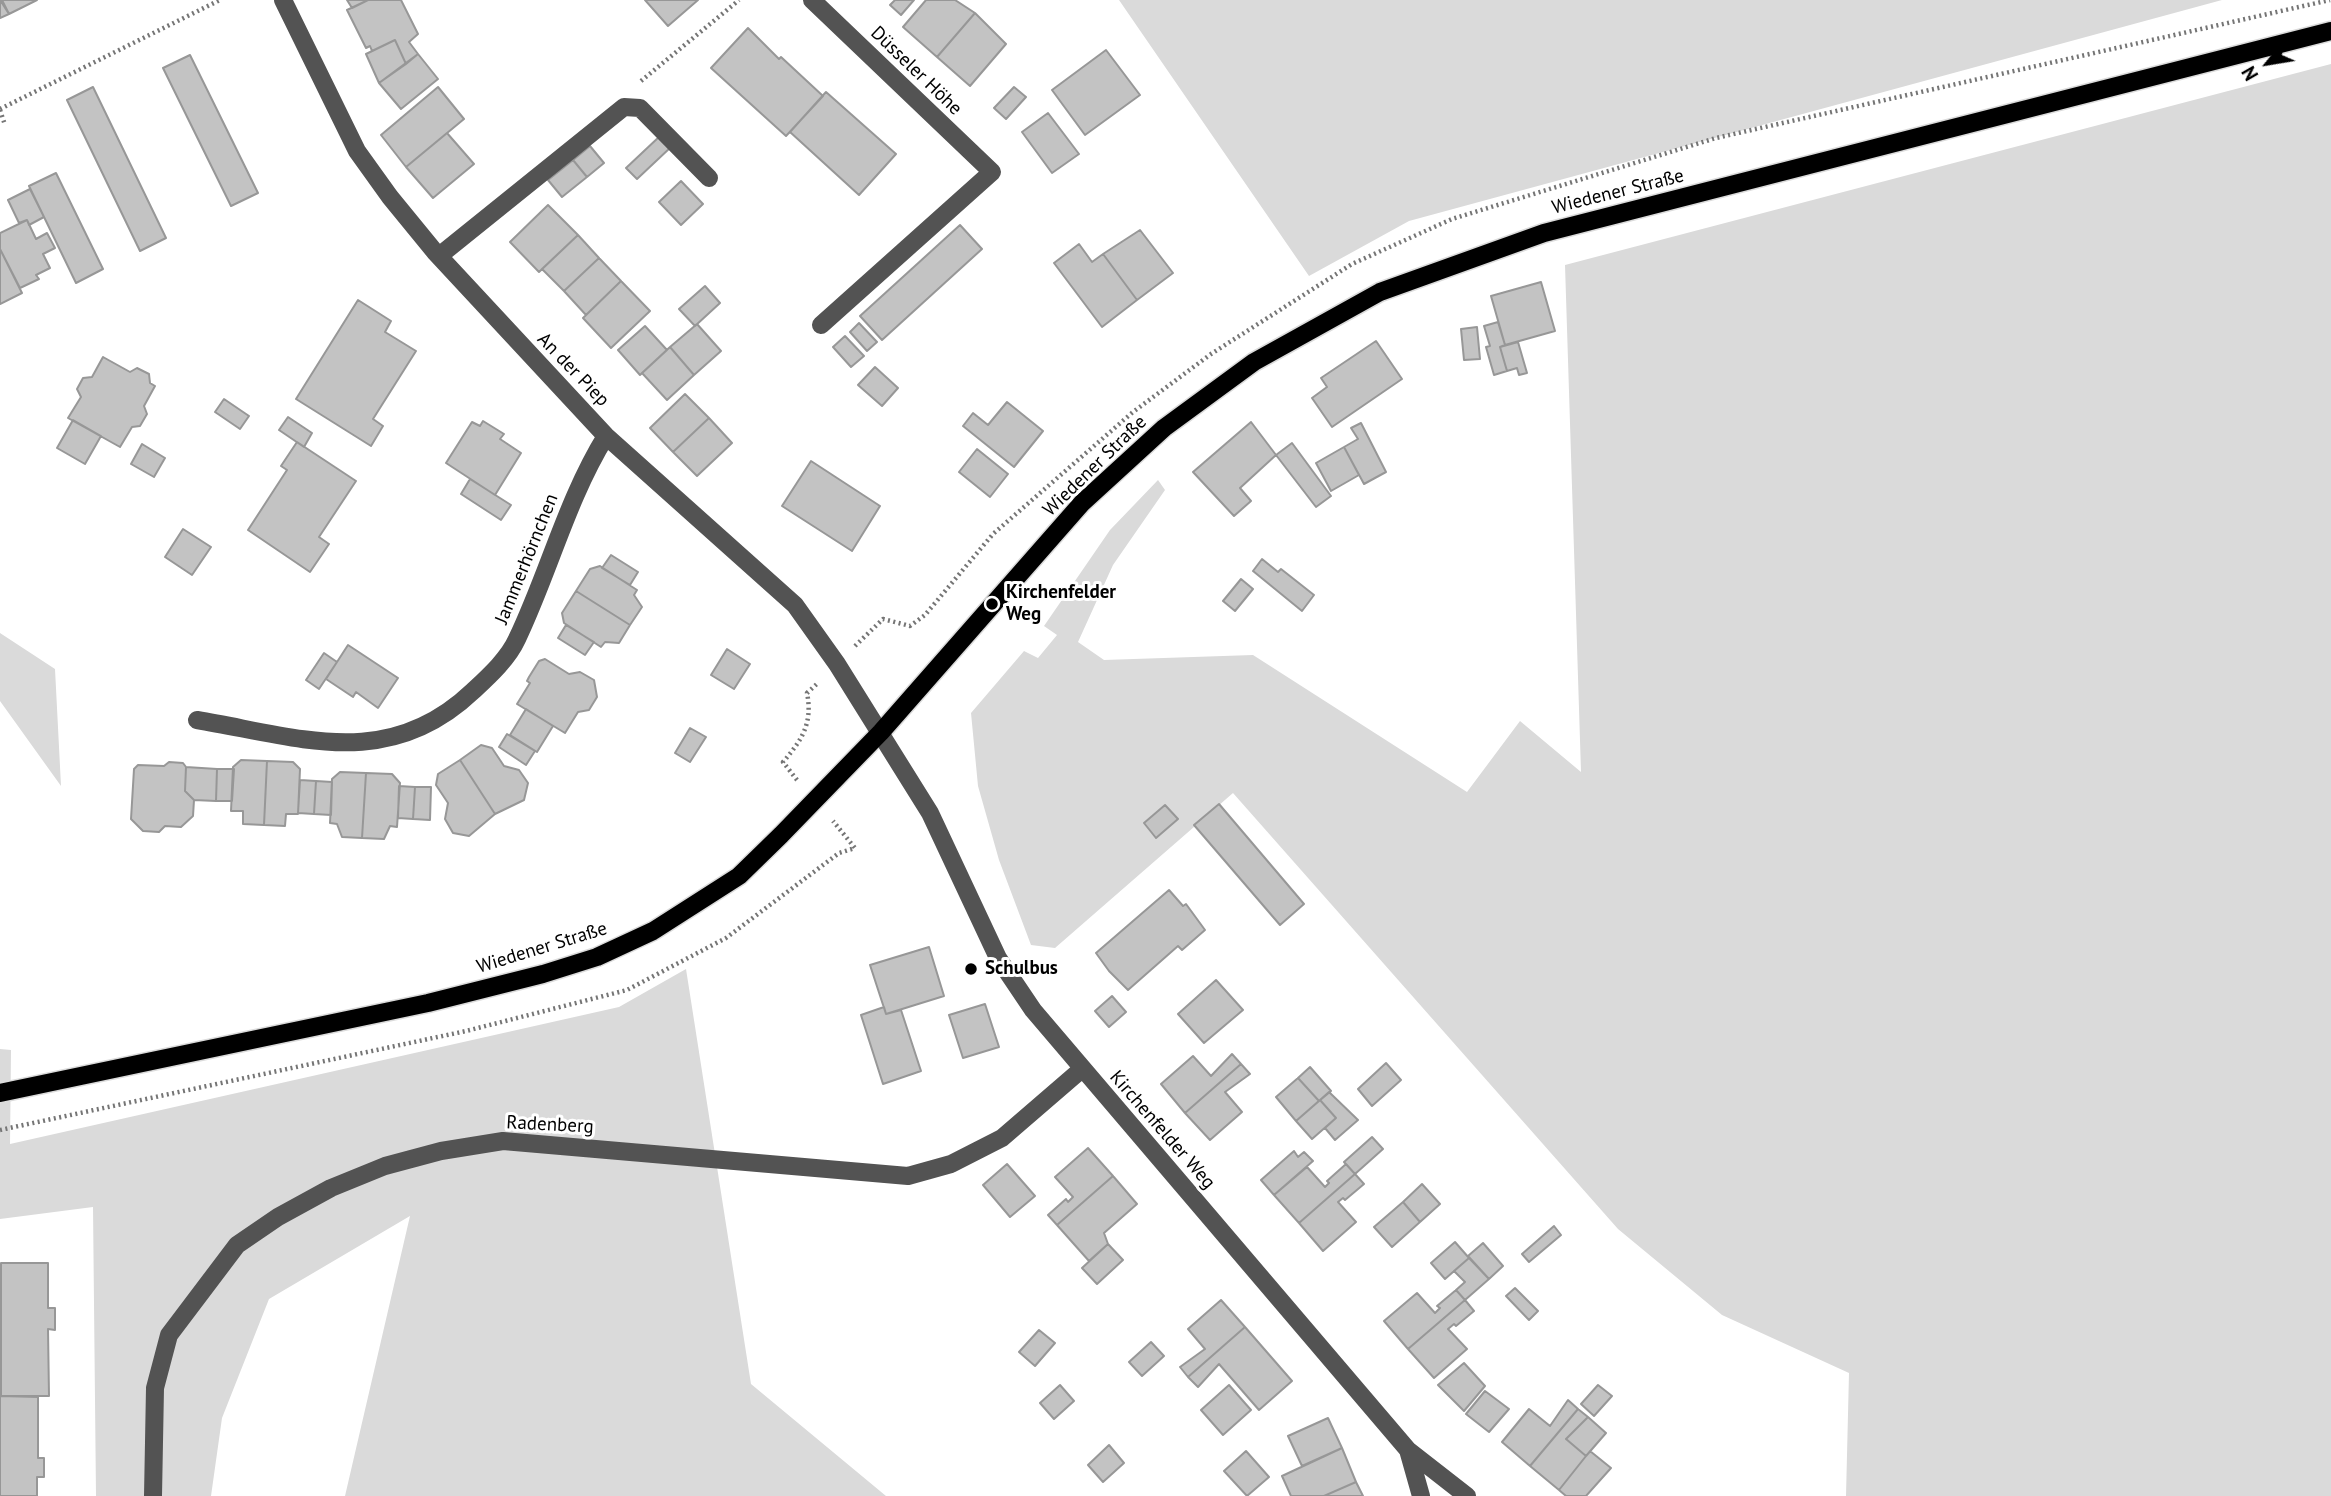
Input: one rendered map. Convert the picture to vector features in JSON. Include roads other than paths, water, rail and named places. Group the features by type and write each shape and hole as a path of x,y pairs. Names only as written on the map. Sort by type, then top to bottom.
{"main road":[{"name":"Wiedener Straße","path":"0,1093 428,1003 597,957 653,931 739,876 881,732 1082,503 1164,428 1209,392 1254,362 1380,292 1544,233 2331,31"}],"street":[{"name":"An der Piep","path":"283,0 357,151 390,197 439,256 607,436 794,605 881,732"},
{"name":"Düsseler Höhe","path":"812,0 992,172 821,325"},
{"path":"439,256 624,107 640,108 709,178"},
{"name":"Jammerhörnchen","path":"197,720 336,743 370,743 408,734 437,720 491,674 516,642 583,472 607,436"},
{"name":"Kirchenfelder Weg","path":"881,732 930,813 998,958 1032,1010 1409,1450 1421,1496"},
{"name":"Radenberg","path":"153,1496 155,1388 169,1335 237,1245 278,1217 331,1188 407,1160 441,1151 503,1141 908,1176 951,1164 1002,1138 1082,1069"},
{"path":"1409,1450 1467,1496"}],"place":[{"name":"Kirchenfelder Weg","path":"992,604"},
{"name":"Schulbus","path":"971,969"}]}
